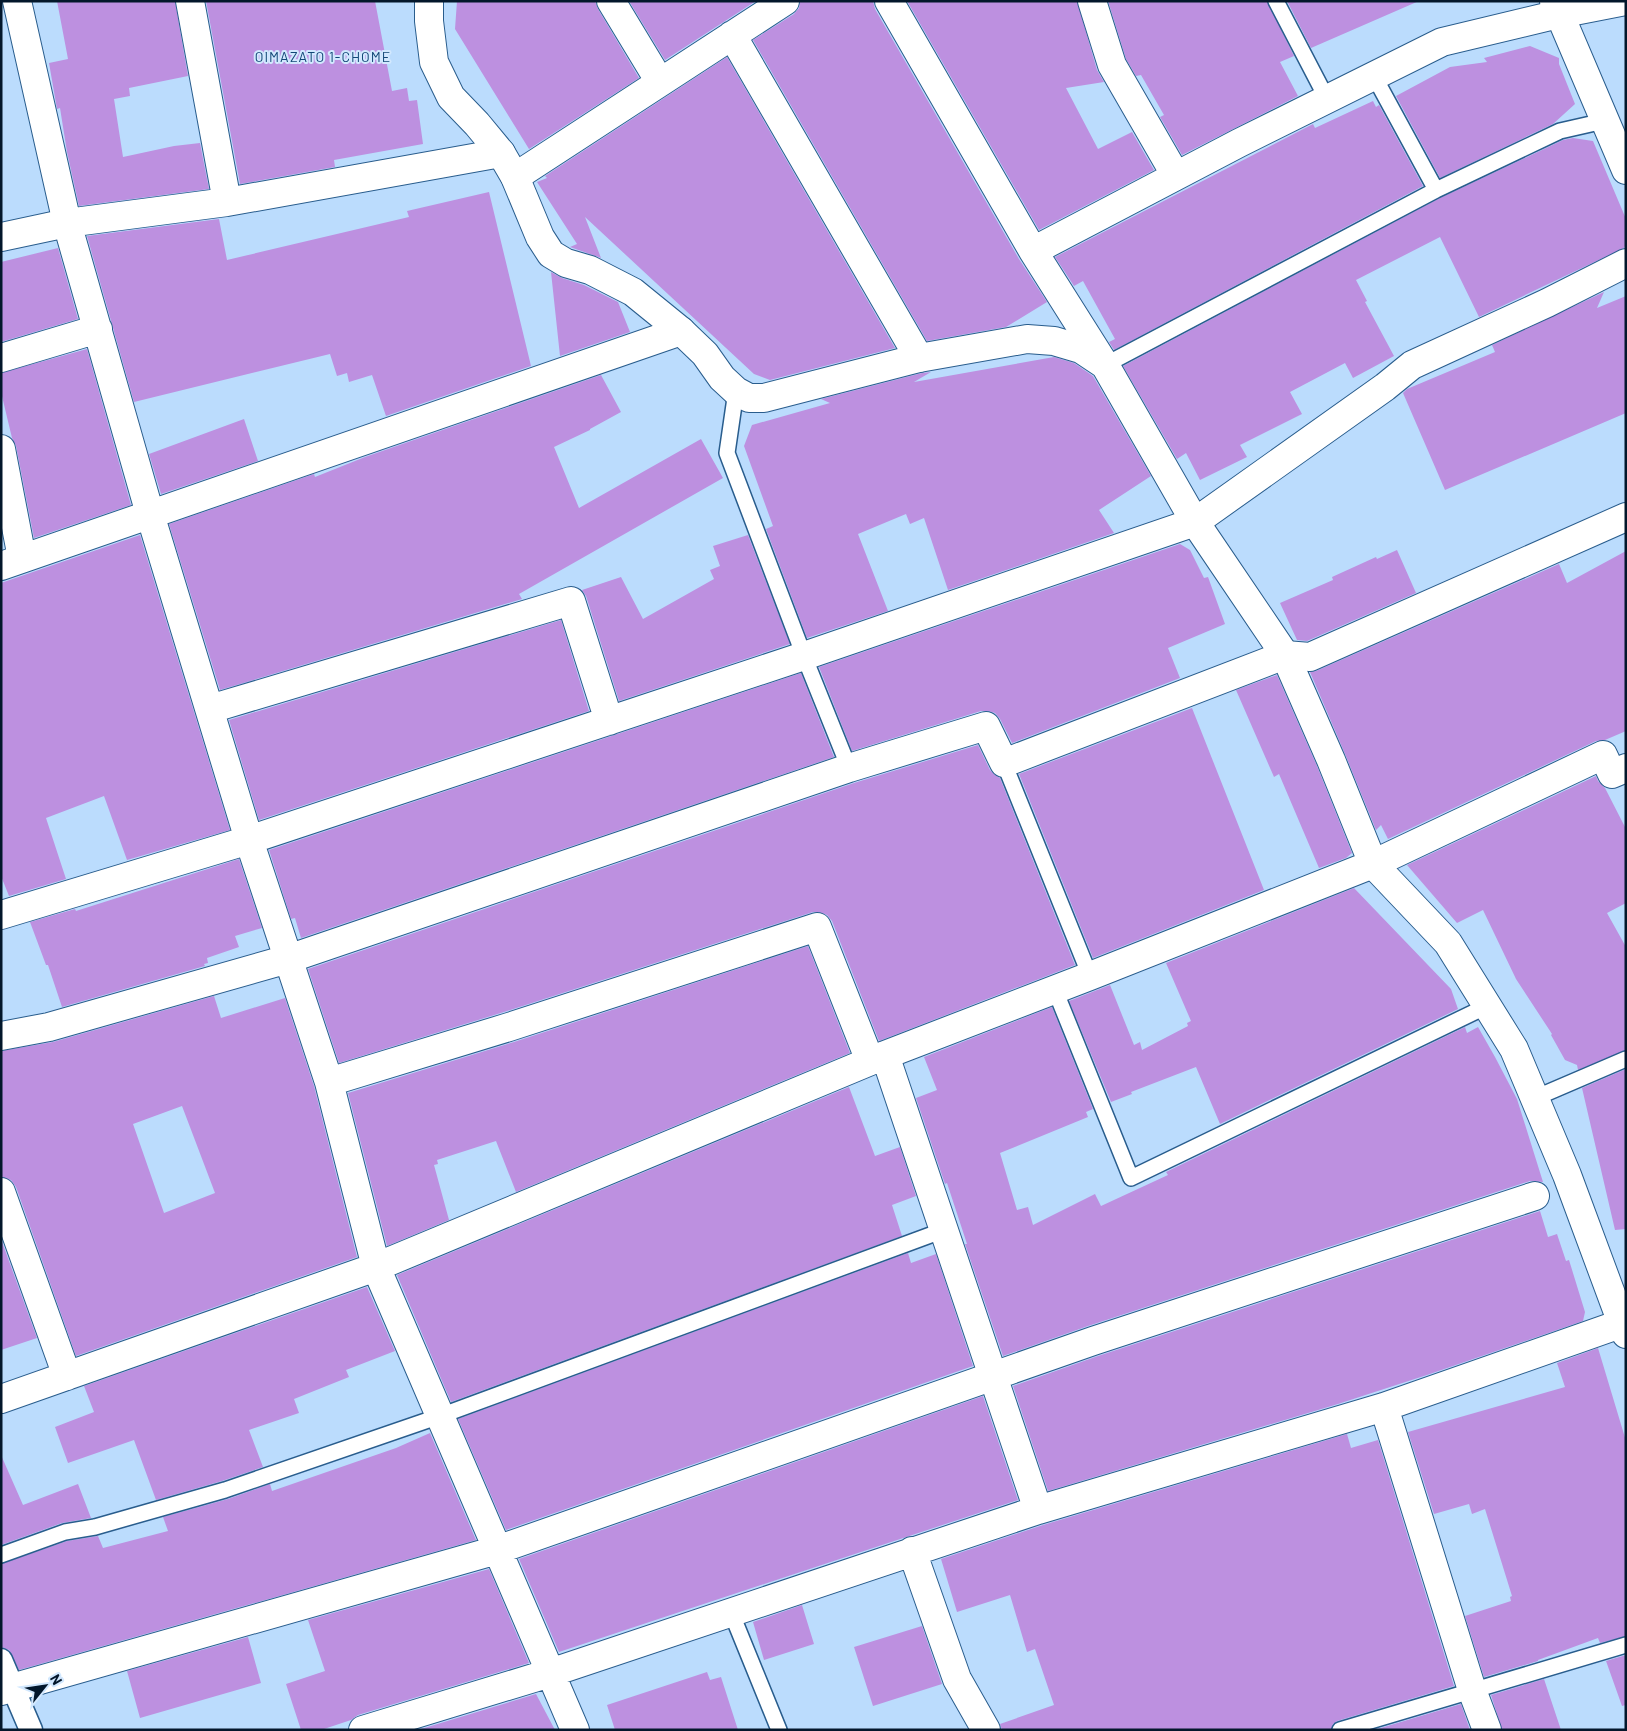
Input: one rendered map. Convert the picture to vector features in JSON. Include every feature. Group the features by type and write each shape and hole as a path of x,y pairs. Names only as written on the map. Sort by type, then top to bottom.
{"street":[{"path":"17,1 67,223 150,514 250,840 329,1082 376,1267 575,1730"},
{"path":"190,1 227,202"},
{"path":"429,1 429,21 434,62 451,97 501,152 540,237 551,254 566,263 590,270 633,292 681,331 705,354 722,378 736,391 749,398 764,398 919,358 1027,339 1054,341 1081,349 1105,365"},
{"path":"610,1 660,82"},
{"path":"514,177 785,1"},
{"path":"364,1730 410,1723 550,1672 912,1551 1038,1510 1384,1407 1625,1327 1567,1175 1514,1049 1448,943 1373,864 1331,760 1285,655 1195,522 1105,365 1033,251 889,1"},
{"path":"1092,1 1112,65 1176,176"},
{"path":"1033,251 1176,176 1442,42 1557,8 1626,1"},
{"path":"1557,8 1626,170"},
{"path":"732,35 919,358"},
{"path":"1,237 67,223 227,202 501,152"},
{"path":"1,915 250,840 804,656 1195,522 1385,387 1412,365 1547,303 1626,263"},
{"path":"1,358 98,329"},
{"path":"1,449 12,562 681,331"},
{"path":"1,1036 50,1027 288,959 849,768 986,726 1004,763 1285,655 1310,656 1626,517"},
{"path":"210,709 570,601 609,721"},
{"path":"1,1400 376,1267 878,1058 1373,864 1603,755 1612,774 1626,768"},
{"path":"329,1082 509,1027 817,927 878,1058 944,1230 1038,1510"},
{"path":"1,1192 67,1376"},
{"path":"7,1689 497,1550 1093,1341 1535,1196"},
{"path":"1384,1407 1472,1690 1487,1730"},
{"path":"912,1551 957,1679 986,1730"},
{"path":"1,1660 7,1689 31,1730"}],"lane":[{"path":"1276,1 1327,99"},
{"path":"1374,76 1436,190"},
{"path":"1105,365 1436,190 1560,131 1604,121"},
{"path":"736,391 728,453 804,656 849,768"},
{"path":"1004,763 1090,976"},
{"path":"1055,990 1131,1178 1487,1006"},
{"path":"1535,1098 1626,1059"},
{"path":"1,1555 65,1532 95,1527 225,1490 440,1416 944,1230"},
{"path":"731,1612 779,1730"},
{"path":"1340,1730 1626,1645"}],"building":[{"path":"57,1 175,1 188,76 129,88 130,96 114,99 123,157 174,146 200,143 209,189 79,206 67,152 60,108 57,109 49,63 68,59"},
{"path":"206,1 375,1 392,91 407,88 409,101 417,100 423,144 334,160 335,167 240,184"},
{"path":"457,1 595,1 639,78 529,149 455,29"},
{"path":"629,1 756,1 665,60"},
{"path":"800,1 873,1 875,9 1019,259 1047,302 1006,327 927,341 753,40 794,14 799,8"},
{"path":"907,1 1077,1 1097,70 1104,82 1066,88 1098,149 1132,132 1154,170 1039,230"},
{"path":"1108,1 1267,1 1294,56 1280,62 1298,96 1182,155 1160,117 1164,115 1141,75 1136,76 1126,59"},
{"path":"1287,1 1419,1 1311,48"},
{"path":"1530,46 1559,58 1559,64 1575,104 1553,124 1440,178 1396,96 1450,67 1487,62 1484,58"},
{"path":"727,57 895,348 770,380 754,374 585,217 601,258 570,247 577,244 537,182 547,178 545,176"},
{"path":"1373,101 1376,107 1379,105 1423,186 1114,350 1109,342 1115,339 1083,281 1074,286 1055,257 1313,124 1315,128"},
{"path":"1573,138 1593,141 1626,219 1626,244 1624,248 1479,317 1440,237 1356,280 1367,301 1365,302 1394,356 1353,378 1345,363 1290,392 1302,414 1240,445 1247,457 1200,480 1186,453 1177,459 1123,366 1440,198 1563,140"},
{"path":"489,192 531,366 386,416 372,375 349,382 347,373 337,376 330,354 134,402 87,236 219,219 227,260 409,217 407,211"},
{"path":"58,248 78,319 1,342 1,262"},
{"path":"551,272 562,278 584,285 618,302 630,332 560,356"},
{"path":"1604,292 1597,308 1626,296 1626,413 1445,490 1403,393 1407,389 1495,352 1492,345"},
{"path":"87,349 131,505 34,538 16,446 12,438 1,392 1,373"},
{"path":"1054,357 1074,363 1093,376 1151,476 1099,510 1114,533 948,590 924,518 910,524 906,514 858,534 888,611 807,638 766,529 773,526 744,446 752,425 830,403 821,399 922,373 931,372 914,382"},
{"path":"601,375 621,412 590,430 554,447 579,508 701,439 723,478 519,594 522,599 220,690 169,524 314,474 315,477 365,457"},
{"path":"244,419 258,461 161,494 149,454"},
{"path":"140,535 230,830 127,860 104,796 46,818 66,879 9,896 1,876 1,583"},
{"path":"748,535 790,644 619,701 586,596 582,590 621,577 643,619 714,579 710,570 720,566 713,546"},
{"path":"1180,544 1190,550 1204,578 1208,577 1225,624 1168,648 1180,678 1012,743 995,713 981,711 852,751 819,667"},
{"path":"1397,550 1416,593 1307,641 1297,640 1280,603 1333,580 1332,577 1376,557 1377,559"},
{"path":"1626,551 1626,731 1605,740 1596,741 1388,839 1381,825 1376,830 1310,672 1559,564 1567,583"},
{"path":"561,620 589,711 259,820 229,720"},
{"path":"801,673 834,757 301,938 295,918 291,919 269,850"},
{"path":"1277,675 1317,766 1352,853 1346,858 1319,868 1279,774 1274,777 1236,690"},
{"path":"1192,708 1264,890 1093,958 1019,774"},
{"path":"978,745 990,770 1000,778 1075,965 879,1041 832,921 827,915 813,912 339,1063 308,969 854,783"},
{"path":"1596,776 1605,788 1626,829 1626,903 1607,913 1626,947 1626,1050 1578,1070 1577,1065 1565,1060 1552,1034 1516,979 1483,910 1457,923 1407,865"},
{"path":"239,859 262,928 235,936 239,947 207,958 208,963 204,964 205,966 62,1007 48,965 46,965 30,922 75,909 76,911"},
{"path":"1354,888 1451,989 1458,1009 1220,1124 1196,1067 1131,1092 1132,1094 1111,1102 1069,1001 1110,985 1134,1045 1140,1042 1142,1050 1188,1026 1187,1023 1191,1021 1166,963"},
{"path":"808,946 850,1053 516,1192 496,1141 437,1160 438,1164 434,1165 449,1220 387,1246 348,1093 514,1042"},
{"path":"214,996 221,1018 285,998 314,1086 357,1257 76,1356 16,1187 11,1180 1,1177 1,1051 53,1042","holes":["182,1106 215,1193 164,1213 133,1124"]},
{"path":"1052,1007 1093,1109 1086,1112 1088,1117 1000,1153 1017,1210 1028,1207 1033,1225 1095,1194 1101,1206 1168,1175 1166,1172 1465,1027 1467,1033 1478,1027 1517,1099 1543,1182 1530,1181 1088,1326 1003,1356 965,1244 967,1244 947,1183 945,1184 916,1098 937,1090 924,1057"},
{"path":"1626,1069 1626,1229 1615,1230 1582,1088"},
{"path":"849,1087 875,1156 900,1147 916,1196 892,1205 902,1236 451,1402 397,1275"},
{"path":"1540,1211 1548,1237 1557,1234 1566,1261 1569,1260 1585,1312 1583,1321 1338,1404 1048,1491 1013,1386 1098,1356"},
{"path":"1,1239 37,1338 1,1350"},
{"path":"908,1253 911,1263 936,1254 973,1366 506,1530 458,1419"},
{"path":"367,1287 395,1351 346,1370 349,1377 294,1399 299,1413 249,1430 263,1467 156,1500 134,1440 68,1463 55,1427 94,1412 84,1386"},
{"path":"1598,1348 1626,1441 1626,1636 1600,1643 1598,1638 1538,1661 1484,1677 1465,1616 1511,1601 1510,1597 1512,1596 1485,1509 1472,1514 1469,1504 1434,1514 1408,1432 1565,1387 1557,1363"},
{"path":"983,1396 1018,1500 559,1652 519,1559"},
{"path":"430,1433 476,1540 19,1670 9,1650 1,1647 1,1564 67,1541 98,1536 103,1548 168,1531 163,1517 228,1499 270,1484 272,1491 396,1448"},
{"path":"1347,1434 1351,1448 1378,1440 1454,1686 1337,1721 1333,1724 1331,1730 1002,1730 1000,1724 1054,1705 1035,1649 1027,1652 1010,1595 957,1612 941,1559 1043,1525"},
{"path":"1,1455 23,1505 78,1484 91,1518 62,1523 1,1545"},
{"path":"489,1569 529,1663 358,1715 351,1720 321,1730 301,1730 286,1684 325,1671 308,1620"},
{"path":"802,1605 814,1644 764,1660 753,1622"},
{"path":"922,1626 942,1684 873,1706 854,1647"},
{"path":"248,1637 261,1683 140,1718 127,1671"},
{"path":"1626,1655 1626,1705 1622,1706 1606,1661"},
{"path":"707,1672 710,1680 721,1677 738,1730 615,1730 607,1705"},
{"path":"1544,1679 1561,1730 1502,1730 1491,1695"},
{"path":"536,1694 555,1730 421,1729"},
{"path":"1461,1704 1470,1730 1374,1730"}],"district":[{"name":"OIMAZATO 1-CHOME","path":"323,57"}]}
